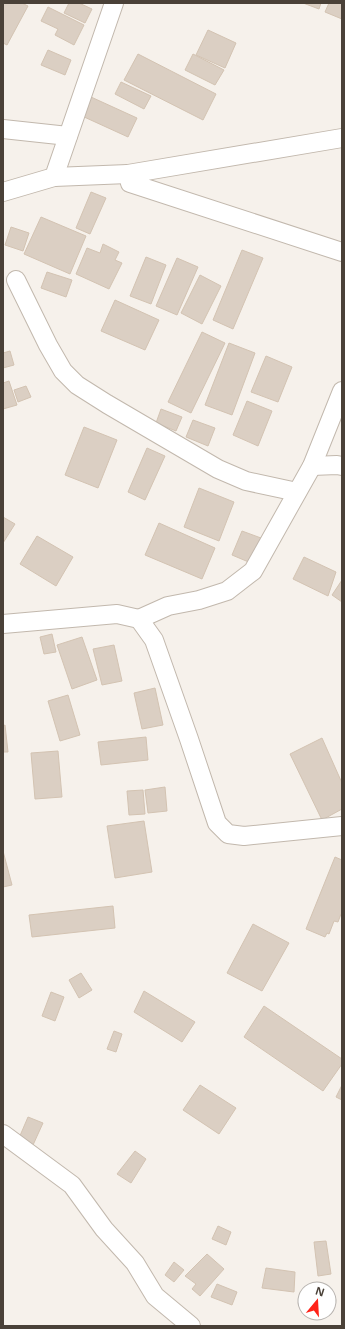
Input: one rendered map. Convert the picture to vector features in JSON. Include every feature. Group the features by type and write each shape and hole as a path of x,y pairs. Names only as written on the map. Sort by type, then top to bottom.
{"street":[{"path":"54,178 114,3"},
{"path":"3,129 68,136"},
{"path":"3,192 54,178 128,174 342,138"},
{"path":"128,174 130,182 342,252"},
{"path":"16,280 48,345 63,371 78,385 107,404 218,469 246,481 297,492"},
{"path":"3,624 117,614 139,619 168,606 199,600 226,591 253,571 312,466 342,391"},
{"path":"312,466 342,466"},
{"path":"139,619 154,640 217,824 228,834 244,836 342,826"},
{"path":"3,1134 72,1185 104,1229 135,1264 156,1296 191,1326"}],"building":[{"path":"3,3 22,3 28,6 7,45 3,43"},
{"path":"69,3 79,3 92,9 85,23 64,13"},
{"path":"303,3 321,3 319,9"},
{"path":"329,3 342,3 342,19 325,12"},
{"path":"48,7 84,25 74,45 55,35 58,29 41,21"},
{"path":"208,30 236,43 225,68 196,55"},
{"path":"48,50 71,60 65,75 41,65"},
{"path":"138,54 216,94 203,120 124,80"},
{"path":"193,54 224,70 215,85 185,70"},
{"path":"121,82 151,96 144,109 115,94"},
{"path":"91,97 137,118 128,137 82,116"},
{"path":"91,192 106,198 90,234 76,228"},
{"path":"41,217 86,236 70,274 24,254"},
{"path":"11,227 29,233 23,251 5,245"},
{"path":"103,244 119,252 115,260 122,263 109,289 76,274 87,248 100,253"},
{"path":"242,250 263,258 233,329 213,320"},
{"path":"146,257 166,265 151,304 130,296"},
{"path":"177,258 198,267 177,315 156,306"},
{"path":"47,272 72,280 66,297 41,288"},
{"path":"200,275 221,286 202,324 181,313"},
{"path":"115,300 159,320 145,350 101,331"},
{"path":"202,332 225,343 191,413 168,402"},
{"path":"229,343 255,353 232,415 205,405"},
{"path":"10,351 14,365 3,368 3,353"},
{"path":"266,356 292,367 278,402 251,392"},
{"path":"9,381 17,405 3,409 3,383"},
{"path":"26,386 31,397 18,402 14,390"},
{"path":"247,401 272,411 258,446 233,435"},
{"path":"161,409 182,417 176,431 156,423"},
{"path":"193,420 215,428 208,446 186,437"},
{"path":"84,427 117,440 98,488 65,475"},
{"path":"147,448 165,456 145,500 128,492"},
{"path":"199,488 234,502 219,541 184,527"},
{"path":"3,517 15,524 3,543"},
{"path":"159,523 215,548 202,579 145,555"},
{"path":"242,531 261,538 251,563 232,555"},
{"path":"37,536 73,557 56,586 20,564"},
{"path":"304,557 336,572 328,596 293,579"},
{"path":"342,580 342,602 332,595"},
{"path":"52,634 56,652 44,654 40,637"},
{"path":"82,637 97,680 72,689 57,645"},
{"path":"114,645 122,681 102,685 93,649"},
{"path":"155,688 163,725 142,729 134,693"},
{"path":"68,695 80,735 60,741 48,701"},
{"path":"5,725 8,752 3,752 3,726"},
{"path":"146,737 148,760 101,765 98,742"},
{"path":"322,738 342,783 342,809 322,820 290,754"},
{"path":"58,751 62,797 35,799 31,753"},
{"path":"165,787 167,811 148,813 145,790"},
{"path":"143,790 145,814 129,815 127,791"},
{"path":"144,821 152,872 115,878 107,826"},
{"path":"3,851 12,885 3,887"},
{"path":"335,857 342,860 342,915 341,914 338,922 334,921 329,934 327,933 325,937 306,929"},
{"path":"113,906 115,928 32,937 29,915"},
{"path":"253,924 289,943 262,991 227,973"},
{"path":"81,973 92,990 79,998 69,980"},
{"path":"144,991 195,1022 182,1042 134,1012"},
{"path":"51,992 64,997 55,1021 42,1016"},
{"path":"264,1006 342,1059 342,1064 323,1091 244,1037"},
{"path":"114,1031 122,1034 116,1052 107,1049"},
{"path":"200,1085 236,1108 219,1134 183,1110"},
{"path":"342,1085 342,1100 336,1097"},
{"path":"28,1117 43,1123 33,1145 19,1138"},
{"path":"135,1151 146,1159 131,1183 117,1174"},
{"path":"218,1226 231,1232 226,1245 212,1239"},
{"path":"326,1241 331,1274 318,1276 314,1242"},
{"path":"207,1254 224,1269 200,1296 192,1289 196,1284 185,1276"},
{"path":"174,1262 184,1270 174,1282 165,1275"},
{"path":"266,1268 295,1272 294,1292 262,1288"},
{"path":"217,1284 237,1292 232,1305 211,1297"}]}
